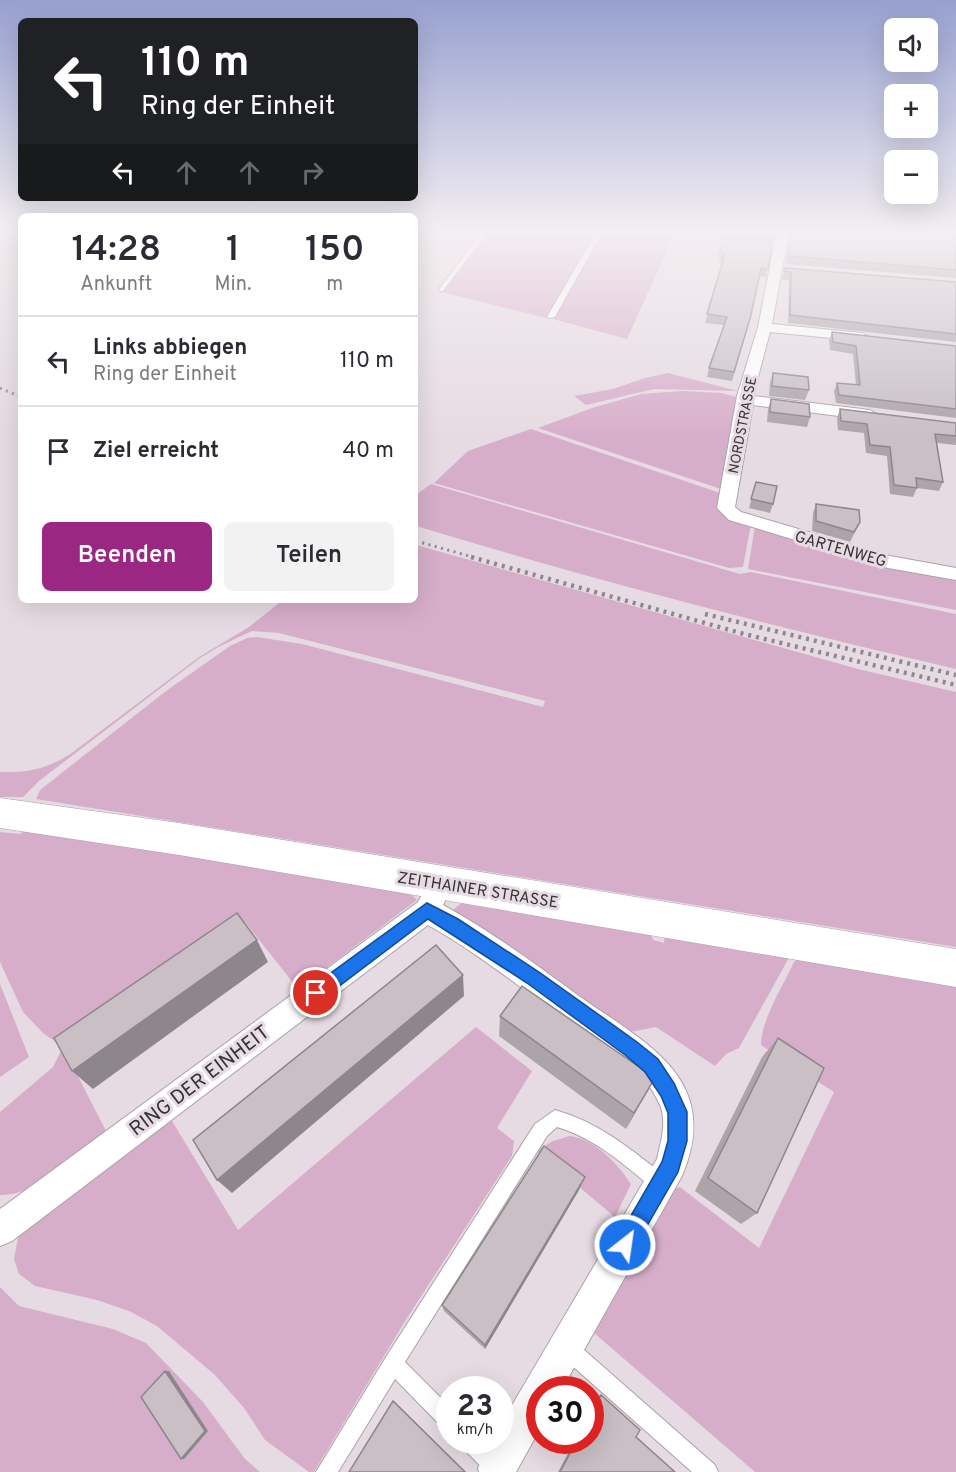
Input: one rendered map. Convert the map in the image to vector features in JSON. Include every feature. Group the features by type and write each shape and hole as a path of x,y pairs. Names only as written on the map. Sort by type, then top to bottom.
{"street":[{"name":"NORDSTRASSE","path":"729,512 726,508 745,396 773,300"},
{"path":"765,327 877,339"},
{"path":"746,400 886,417"},
{"name":"GARTENWEG","path":"729,512 888,562 956,574"},
{"name":"ZEITHAINER STRASSE","path":"0,813 179,839 432,896 956,968"},
{"path":"432,896 452,924 533,978 651,1066 667,1089 678,1112 677,1141 671,1166 549,1376"},
{"name":"RING DER EINHEIT","path":"0,1229 432,896"},
{"path":"499,1470 526,1419"}],"lane":[{"path":"551,317 561,300"},
{"path":"326,1472 541,1130 555,1118 572,1121 660,1183"},
{"path":"566,1347 708,1472"},
{"path":"393,1364 436,1407"},
{"path":"483,1454 499,1470"}],"shaded area":[{"path":"472,300 557,300 546,318"},
{"path":"564,300 645,300 627,339 553,319"},
{"path":"668,373 738,391 654,389 586,405 574,396 613,389"},
{"path":"683,391 722,393 740,398 724,490 538,428 592,408 641,394"},
{"path":"531,429 723,494 751,524 743,567 729,568 434,483 468,451"},
{"path":"431,484 740,574 751,572 956,614 956,669 684,602 418,527 418,494"},
{"path":"755,526 956,577 956,610 748,569"},
{"path":"418,546 858,669 956,692 956,947 36,799 40,790 166,691 230,646 247,638 257,637 302,644 543,707 545,701 279,633 252,631 220,646 200,658 39,781 23,797 0,797 0,772 36,769 69,755 199,657 249,627 279,603 418,603"},
{"path":"25,826 405,888 417,900 298,989 245,922 63,1047 43,1033 23,1012 0,962 0,832 21,834"},
{"path":"463,902 650,929 653,940 664,943 665,932 791,954 739,1048 726,1054 715,1066 656,1027 625,1033 453,917 454,909"},
{"path":"801,956 956,982 956,1472 755,1472 586,1326 665,1192 680,1187 759,1248 834,1092 761,1045 773,1003 794,962"},
{"path":"0,984 29,1057 0,1077"},
{"path":"476,1027 532,1071 497,1128 514,1141 512,1156 407,1318 314,1472 309,1472 265,1440 244,1408 215,1375 157,1326 129,1311 97,1300 35,1286 19,1274 14,1259 18,1238 29,1220 169,1116 238,1230"},
{"path":"63,1047 106,1131 70,1162 43,1181 29,1189 0,1195 0,1112 53,1067"},
{"path":"570,1136 580,1138 597,1147 619,1168 631,1184 615,1217 536,1151 553,1141"},
{"path":"0,1287 19,1306 113,1329 146,1343 203,1402 245,1459 260,1472 0,1472"}],"building":[{"path":"711,300 754,300 734,372 709,368 727,317 707,314"},
{"path":"790,300 956,300 956,334 790,315"},
{"path":"832,332 956,346 956,409 839,395 837,383 860,385 856,346 833,342"},
{"path":"773,373 808,377 809,390 772,386"},
{"path":"771,399 809,404 810,417 770,412"},
{"path":"840,409 956,423 956,436 935,434 943,482 916,478 917,488 894,485 890,447 870,445 867,424 841,421"},
{"path":"756,482 777,486 773,504 751,499"},
{"path":"816,504 859,510 860,522 854,532 816,521"},
{"path":"237,913 257,940 72,1071 54,1038"},
{"path":"436,945 463,975 217,1180 193,1140"},
{"path":"522,986 655,1078 634,1113 500,1016"},
{"path":"778,1038 824,1068 757,1213 708,1178"},
{"path":"544,1146 585,1177 485,1345 442,1305"},
{"path":"165,1371 205,1431 181,1459 141,1397"},
{"path":"604,1398 640,1430 636,1437 675,1472 560,1472 570,1454 604,1454"},
{"path":"393,1401 436,1443 436,1454 447,1454 465,1472 349,1472"}],"railway":[{"path":"0,388 18,396"},
{"path":"418,542 476,558"},
{"path":"471,557 744,634 956,685"},
{"path":"705,614 956,675"}],"route":[{"path":"316,993 427,910 533,978 631,1049 651,1066 667,1089 678,1112 677,1141 671,1166 625,1245"}]}
